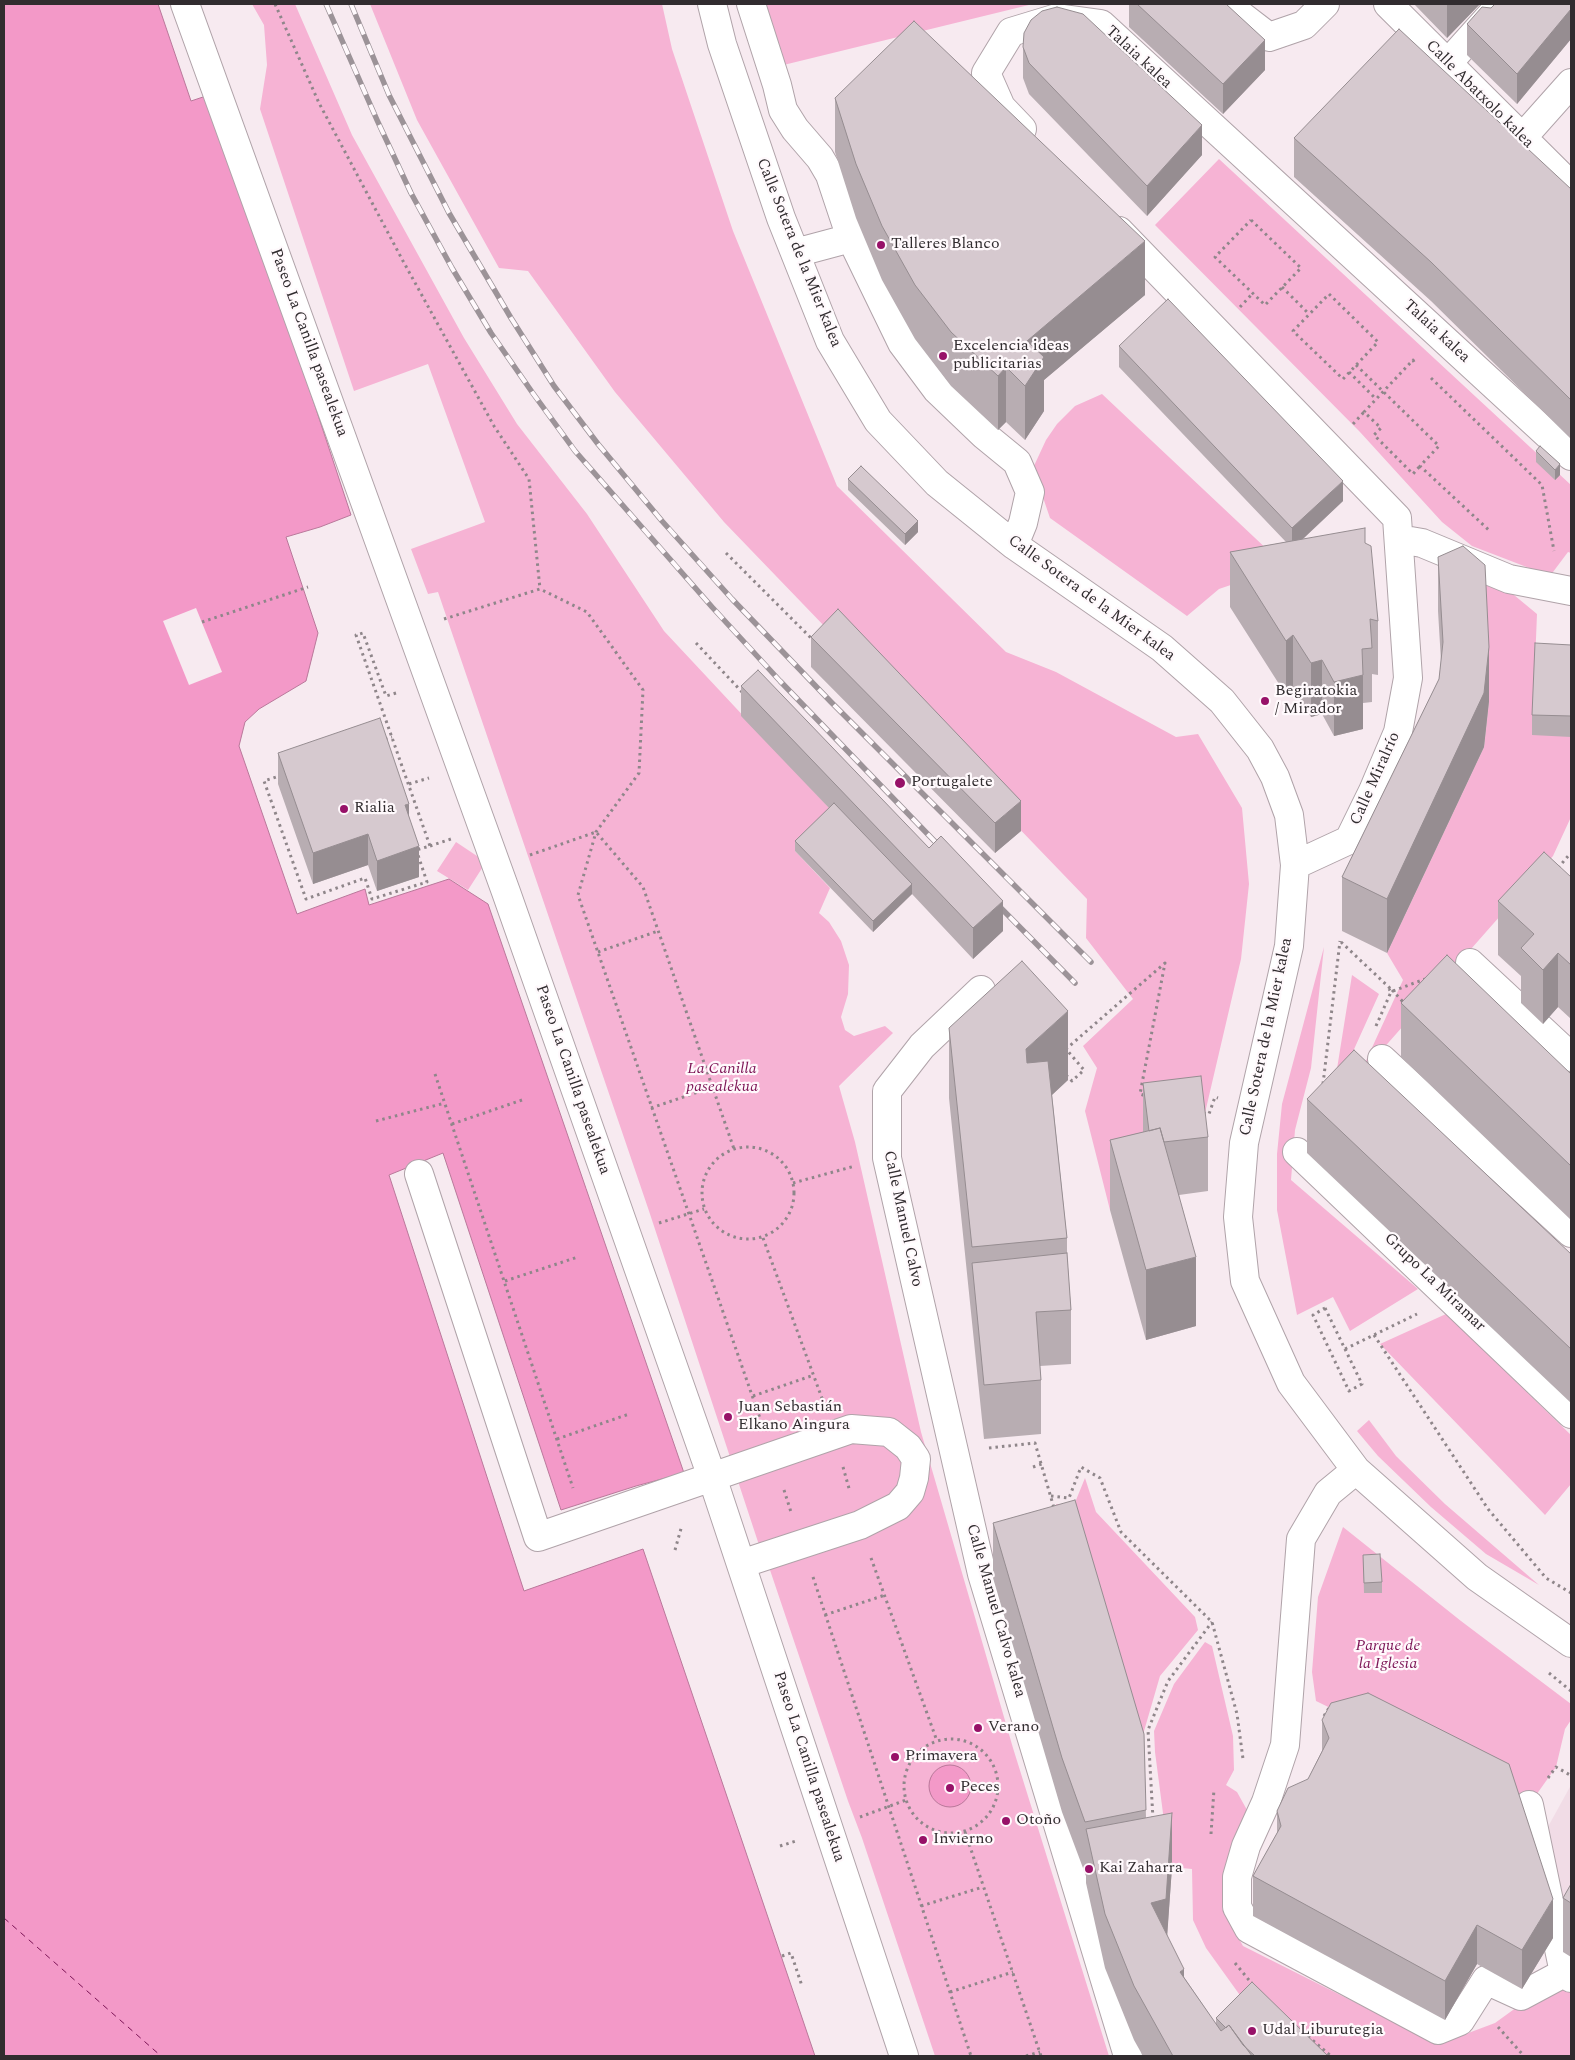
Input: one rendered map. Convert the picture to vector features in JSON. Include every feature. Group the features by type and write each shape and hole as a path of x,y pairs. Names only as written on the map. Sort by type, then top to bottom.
{"street":[{"name":"Paseo La Canilla pasealekua","path":"185,4 496,866 712,1477 904,2056"},
{"name":"Calle Sotera de la Mier kalea","path":"712,4 722,44 780,218 830,340 878,421 937,483 1014,546 1162,648 1222,701 1260,749 1275,777 1289,815 1295,865 1289,946 1244,1143 1238,1217 1245,1281 1291,1383 1356,1470 1477,1577 1571,1643"},
{"path":"751,4 783,110 795,129 820,158 830,175 851,238 902,343 937,390 984,435 1017,462 1030,492 1023,523 1014,546"},
{"path":"1226,4 1269,37 1304,24 1325,4"},
{"name":"Calle Abatxolo kalea","path":"1388,4 1446,64 1571,186"},
{"path":"1446,64 1501,4"},
{"name":"Talaia kalea","path":"1036,144 1001,107 986,73 1011,32 1057,18 1101,24 1571,456"},
{"path":"1522,138 1571,83"},
{"path":"1105,216 1398,528 1422,543 1509,579 1571,591"},
{"path":"795,254 851,238"},
{"name":"Calle Miralrío","path":"1295,865 1349,840 1373,792 1398,732 1408,678 1398,528"},
{"path":"1470,963 1571,1058"},
{"name":"Calle Manuel Calvo","path":"953,1451 887,1158 887,1091 922,1046 981,990"},
{"path":"1382,1059 1571,1233"},
{"name":"Grupo La Miramar","path":"1297,1152 1571,1414"},
{"path":"419,1174 538,1538 851,1429 889,1432 908,1447 916,1459 910,1492 898,1506 860,1525 741,1564"},
{"path":"916,1459 953,1451"},
{"name":"Calle Manuel Calvo kalea","path":"953,1451 982,1574 1128,2056"},
{"path":"1356,1470 1328,1493 1301,1539 1285,1745 1266,1802 1246,1846 1237,1877 1237,1907 1249,1929 1438,2030 1460,2021 1486,1980 1521,1996 1568,1976 1529,1804"}],"path":[{"path":"275,4 320,102 403,262 494,426 529,480 540,590"},
{"path":"1251,220 1301,268 1282,288 1265,305 1216,257 1251,220"},
{"path":"1282,288 1309,314"},
{"path":"1235,312 1253,293"},
{"path":"1329,294 1378,342 1343,379 1293,331 1309,314 1329,294"},
{"path":"1356,365 1383,391 1439,446 1413,474 1374,435 1381,428 1363,413 1383,391 1412,360 1419,367"},
{"path":"1349,372 1376,399"},
{"path":"1426,374 1542,485 1554,552"},
{"path":"1420,466 1493,534"},
{"path":"726,553 819,646"},
{"path":"202,622 308,587"},
{"path":"411,630 540,590 587,612 643,690 639,773 596,832 496,866"},
{"path":"411,852 430,846 356,635 363,633 386,696 430,682"},
{"path":"696,643 744,693"},
{"path":"383,740 392,737"},
{"path":"283,775 264,781 306,899 365,878 372,899 427,882 417,850"},
{"path":"596,832 643,888 734,1149"},
{"path":"598,952 658,931"},
{"path":"1321,1088 1324,1079 1340,941 1393,991 1470,963"},
{"path":"1065,1074 1072,1081 1084,1070 1066,1049 1165,963 1140,1094 1148,1097"},
{"path":"1376,975 1407,1006"},
{"path":"435,1074 576,1496"},
{"path":"651,1108 713,1087"},
{"path":"1200,1112 1209,1114 1215,1097 1224,1099"},
{"path":"452,1124 522,1100"},
{"path":"376,1122 445,1103"},
{"path":"750,1147 766,1150 780,1159 790,1172 793,1183 794,1203 788,1218 777,1230 763,1238 748,1240 734,1237 721,1231 711,1221 704,1209 702,1193 704,1179 711,1166 721,1155 734,1149 750,1147"},
{"path":"793,1183 887,1158"},
{"path":"688,1214 704,1209"},
{"path":"504,1281 578,1257"},
{"path":"1345,1349 1449,1297"},
{"path":"1325,1308 1345,1349 1362,1384 1349,1391 1313,1316 1325,1308"},
{"path":"1374,1336 1488,1509 1546,1578 1571,1593"},
{"path":"753,1396 814,1375"},
{"path":"557,1439 629,1414"},
{"path":"953,1451 1035,1443 1055,1513"},
{"path":"1033,1467 1042,1464"},
{"path":"1051,1496 1069,1498 1081,1467 1100,1478 1121,1532 1212,1622 1237,1714 1244,1766"},
{"path":"675,1550 685,1516"},
{"path":"825,1615 885,1595"},
{"path":"1153,1826 1148,1730 1168,1681 1212,1622"},
{"path":"1318,1723 1329,1708 1338,1712"},
{"path":"952,1738 967,1740 980,1748 991,1759 997,1772 999,1787 996,1802 990,1815 978,1826 965,1832 948,1834 932,1830 919,1821 906,1800 904,1792 905,1775 911,1760 922,1748 937,1740 952,1738"},
{"path":"1556,1767 1570,1776 1571,1773"},
{"path":"857,1818 906,1800"},
{"path":"965,1832 1041,2054 1026,2056"},
{"path":"780,1846 798,1840"},
{"path":"921,1906 984,1887"},
{"path":"782,1956 791,1953 802,1986"},
{"path":"950,1992 1013,1972"},
{"path":"1495,2023 1524,2056"}],"shaded area":[{"path":"4,4 158,4 191,101 212,94 351,515 286,537 318,633 306,681 259,709 245,722 239,746 297,914 365,889 369,905 449,879 488,904 684,1473 561,1510 443,1153 389,1175 524,1591 643,1549 815,2056 4,2056"},
{"path":"954,1765 962,1768 968,1774 971,1786 968,1798 962,1804 946,1807 938,1804 932,1798 929,1782 932,1774 938,1768"},
{"path":"1571,1785 1571,1957 1544,1834"}],"green space":[{"name":"La Canilla pasealekua","path":"252,4 295,4 352,135 464,338 517,424 587,514 664,631 834,813 795,851 830,888 819,913 829,922 841,941 849,965 848,994 841,1017 845,1030 854,1036 885,1026 893,1033 839,1086 855,1142 921,1432 1013,1748 1109,2056 935,2056 770,1570 759,1545 649,1211 438,592 428,594 411,549 485,522 428,364 354,391 260,109 267,65 264,25"},
{"path":"370,4 662,4 672,49 733,231 837,486 1006,652 1056,672 1176,737 1198,734 1242,808 1249,884 1241,959 1201,1130 1110,1210 1085,1111 1097,1068 1083,1046 1133,999 1086,938 1087,899 724,522 615,392 528,271 499,268 417,120"},
{"path":"736,4 1033,4 759,71"},
{"path":"1219,159 1571,485 1571,553 1568,552 1550,576 1472,546 1442,522 1360,432 1155,225"},
{"path":"1102,394 1288,569 1257,576 1219,589 1187,616 1050,518 1033,468 1046,440 1057,424 1075,406"},
{"path":"1439,569 1514,595 1537,614 1535,663 1571,737 1571,817 1553,856 1359,1076 1403,980 1387,953 1484,747 1489,701 1463,600 1438,611"},
{"path":"456,842 486,862 468,890 437,871"},
{"path":"1324,947 1311,1068 1295,1130 1291,1180 1418,1289 1350,1331 1333,1297 1297,1315 1277,1210 1277,1154 1282,1104"},
{"path":"1352,975 1379,994 1346,1067 1336,1075"},
{"path":"1446,1314 1571,1435 1571,1484 1545,1515 1380,1344"},
{"path":"1369,1420 1396,1456 1445,1504 1539,1585 1486,1554 1431,1507 1378,1456 1357,1431"},
{"path":"1085,1478 1096,1512 1195,1617 1198,1630 1160,1676 1142,1738 1056,1504 1074,1505"},
{"name":"Parque de la Iglesia","path":"1343,1527 1461,1621 1571,1704 1571,1720 1565,1729 1556,1767 1529,1805 1316,1701 1312,1672 1318,1597"},
{"path":"1205,1642 1212,1646 1233,1736 1234,1770 1226,1785 1237,1792 1247,1810 1231,1848 1223,1876 1222,1908 1243,1946 1416,2033 1455,2038 1495,2023 1564,1973 1571,1978 1571,2056 1297,2056 1252,2012 1206,1948 1193,1920 1192,1869 1172,1867 1155,1752 1154,1731 1174,1684"}],"pier":[{"path":"196,608 222,672 189,685 163,621"}],"building":[{"path":"1137,4 1226,4 1265,40 1223,84"},
{"path":"1495,4 1571,4 1571,9 1517,74 1467,24 1482,7 1491,8"},
{"path":"1057,7 1083,14 1202,125 1147,186 1029,63 1023,47 1024,33 1031,20 1042,11"},
{"path":"914,21 1145,241 1027,341 1044,357 1025,386 1006,367 998,376 951,332 915,285 882,226 856,164 835,98"},
{"path":"1399,29 1571,189 1571,400 1431,262 1294,138"},
{"path":"1168,299 1343,481 1292,528 1119,346"},
{"path":"1540,446 1560,464 1555,470 1536,451"},
{"path":"861,466 918,521 905,534 848,479"},
{"path":"1365,528 1365,543 1371,546 1378,621 1370,619 1372,648 1362,649 1363,675 1334,682 1322,660 1311,663 1293,635 1286,641 1230,552"},
{"path":"1463,546 1485,565 1489,647 1484,693 1387,899 1342,877 1439,679 1443,642 1438,557"},
{"path":"838,609 1021,801 995,823 811,637"},
{"path":"1535,643 1571,645 1571,716 1532,715"},
{"path":"758,670 929,848 941,836 1003,901 973,928 741,686"},
{"name":"Rialia","path":"380,718 409,804 405,805 419,846 377,861 368,834 313,853 278,753"},
{"path":"834,803 912,884 873,921 795,841"},
{"path":"1544,852 1571,877 1571,965 1558,953 1543,970 1521,948 1534,934 1498,901"},
{"path":"1447,955 1571,1074 1571,1166 1401,1003"},
{"path":"1022,961 1068,1011 1026,1049 1027,1063 1048,1061 1067,1238 972,1247 949,1028"},
{"path":"1354,1050 1571,1254 1571,1349 1307,1099"},
{"path":"1201,1076 1208,1137 1164,1142 1160,1128 1149,1131 1143,1083"},
{"path":"1160,1128 1196,1257 1146,1270 1110,1140"},
{"path":"1067,1253 1071,1310 1036,1312 1041,1380 984,1385 972,1263"},
{"path":"1075,1500 1144,1734 1146,1810 1085,1822 1062,1758 993,1523"},
{"path":"1380,1554 1382,1582 1364,1583 1363,1555"},
{"path":"1368,1693 1509,1764 1553,1899 1522,1950 1477,1925 1445,1981 1253,1876 1281,1826 1277,1811 1288,1788 1308,1779 1329,1738 1322,1720 1331,1703"},
{"path":"1172,1813 1166,1899 1151,1903 1184,1969 1180,1972 1221,2031 1229,2025 1252,2056 1173,2056 1134,1986 1105,1914 1086,1829"},
{"path":"1571,1884 1571,1903 1563,1898"},
{"path":"1252,1982 1328,2056 1255,2056 1243,2045 1229,2025 1226,2028 1216,2018"}],"ferry route":[{"path":"4,1918 161,2056"}],"railway":[{"path":"326,4 411,193 452,268 491,333 575,451 712,607 780,681 944,851"},
{"path":"351,4 389,95 449,213 554,386 598,444 662,521 732,599 831,702 1091,962"},
{"path":"994,901 1075,983"}],"place":[{"name":"Talleres Blanco","path":"881,245"},
{"name":"Excelencia ideas publicitarias","path":"943,356"},
{"name":"Begiratokia / Mirador","path":"1265,701"},
{"name":"Portugalete","path":"900,783"},
{"name":"Rialia","path":"344,809"},
{"name":"Juan Sebastián Elkano Aingura","path":"728,1417"},
{"name":"Verano","path":"978,1728"},
{"name":"Primavera","path":"895,1757"},
{"name":"Peces","path":"950,1788"},
{"name":"Otoño","path":"1006,1821"},
{"name":"Invierno","path":"923,1840"},
{"name":"Kai Zaharra","path":"1089,1869"},
{"name":"Udal Liburutegia","path":"1252,2031"}]}
